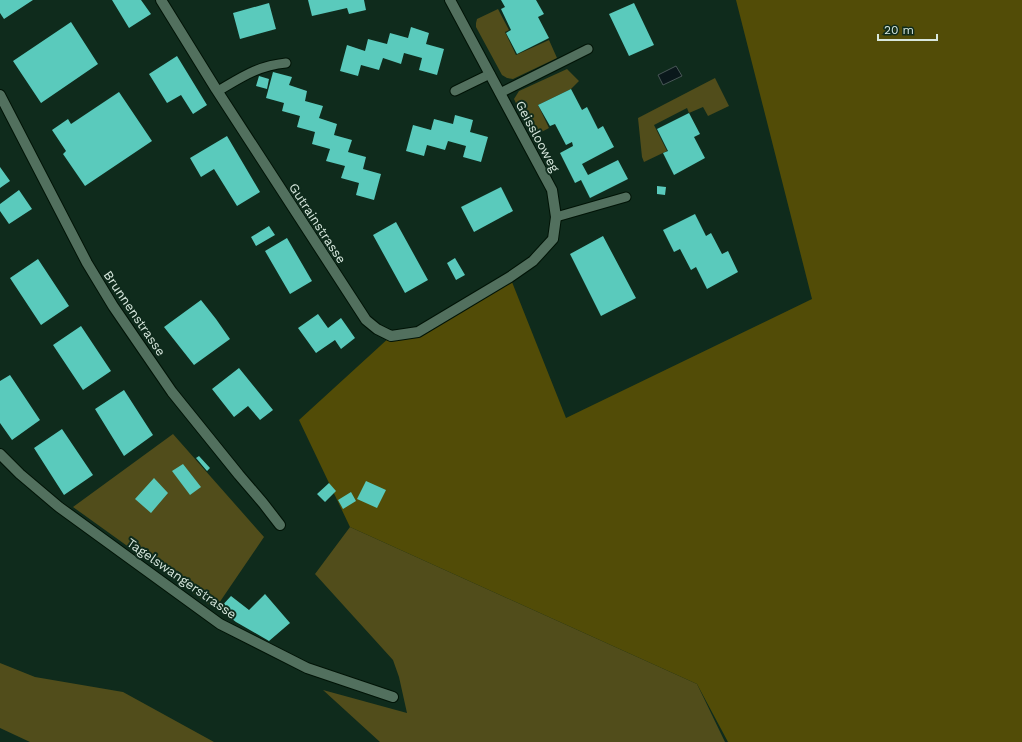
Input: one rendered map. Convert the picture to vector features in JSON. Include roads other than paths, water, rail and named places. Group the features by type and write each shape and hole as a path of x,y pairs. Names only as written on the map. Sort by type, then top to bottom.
{"street":[{"name":"Gutrainstrasse","path":"161,0 366,320 377,329 391,336 418,332 510,277"},
{"name":"Geisslooweg","path":"450,0 552,190 556,217 553,240 533,261 510,277"},
{"name":"Brunnenstrasse","path":"0,96 87,263 112,306 172,392 280,525"},
{"name":"Tagelswangerstrasse","path":"0,454 20,474 59,507 220,624 307,668 393,697"}],"lane":[{"path":"500,93 588,49"},
{"path":"218,91 255,70 286,63"},
{"path":"455,91 490,74"},
{"path":"556,217 626,197"}]}
